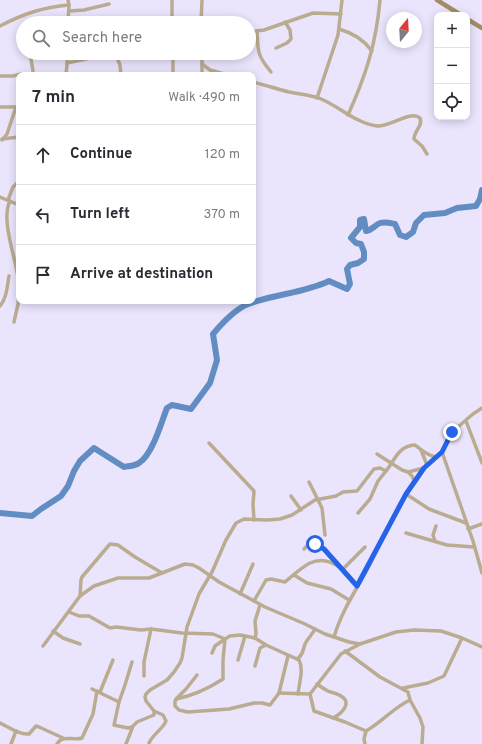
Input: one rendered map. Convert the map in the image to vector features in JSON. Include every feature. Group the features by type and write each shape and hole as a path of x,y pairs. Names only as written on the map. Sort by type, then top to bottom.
{"street":[{"path":"68,0 69,16"},
{"path":"172,0 172,16"},
{"path":"201,16 202,0"},
{"path":"317,98 339,29 342,0"},
{"path":"348,114 363,80 372,51 378,22 380,0"},
{"path":"437,0 456,12"},
{"path":"69,11 84,10 109,4"},
{"path":"21,16 50,7 69,6"},
{"path":"271,72 259,55 257,48 257,31 313,13 341,14"},
{"path":"0,26 16,18"},
{"path":"470,21 482,28"},
{"path":"276,48 287,43 291,38 290,30 286,22"},
{"path":"339,29 362,40 372,51"},
{"path":"31,60 33,71"},
{"path":"66,72 67,60"},
{"path":"67,63 81,60"},
{"path":"118,60 121,72"},
{"path":"173,60 173,72"},
{"path":"202,60 202,72"},
{"path":"202,64 210,70 217,72"},
{"path":"0,76 16,75"},
{"path":"256,83 326,101 358,120 378,126 400,121 407,116 417,115 420,118 421,123 420,128 414,133 414,139 422,146 427,154"},
{"path":"0,106 16,107"},
{"path":"1,140 7,134 16,110"},
{"path":"1,140 16,138"},
{"path":"16,184 13,187 6,209 3,229 16,272"},
{"path":"0,197 16,204"},
{"path":"0,306 6,293 9,276"},
{"path":"14,322 18,304"},
{"path":"334,637 340,620 357,586 406,494 425,468 442,452 452,432 482,408"},
{"path":"466,421 482,463"},
{"path":"209,443 254,491 254,520"},
{"path":"358,513 370,499 378,482 401,450 407,446 415,444 421,450 436,458"},
{"path":"421,450 425,460 425,468"},
{"path":"442,452 482,573"},
{"path":"377,454 404,472 425,468"},
{"path":"425,460 425,468"},
{"path":"149,742 165,724 166,720 163,715 154,711 146,701 146,694 150,690 165,682 174,672 182,658 185,633 199,594 210,576 234,526 241,520 280,519 292,515 319,499 336,496 343,492 358,491 374,469 380,468 386,471"},
{"path":"408,472 415,482"},
{"path":"309,482 319,499 323,513 325,535"},
{"path":"406,494 429,509 466,523"},
{"path":"291,496 301,510"},
{"path":"468,528 482,524"},
{"path":"435,541 433,535 436,526"},
{"path":"406,533 447,545 474,547"},
{"path":"304,549 310,543 321,547 357,586"},
{"path":"80,596 82,577 110,544 118,545 162,573"},
{"path":"342,568 365,547"},
{"path":"254,601 266,580 271,579 285,582 308,564 320,560 332,563 342,568"},
{"path":"43,646 80,596 94,586 118,578 149,578 182,565 189,564 199,568 260,605 334,637 360,644"},
{"path":"240,594 253,564"},
{"path":"294,575 307,582 331,589 350,600"},
{"path":"255,638 255,621 260,605"},
{"path":"68,612 79,616 89,616 110,628 116,627 141,630 151,628 185,633 213,634 225,639"},
{"path":"144,676 144,662 151,628"},
{"path":"297,659 302,654 305,644 312,635 314,629"},
{"path":"366,731 314,711 310,694 341,654 345,651 360,644 396,632 408,630 441,631 482,647"},
{"path":"53,631 63,638 80,644"},
{"path":"212,653 215,646 225,639 234,636 255,638 288,656 297,659 301,664 298,694"},
{"path":"238,660 245,636"},
{"path":"403,688 428,683 444,676 462,638"},
{"path":"176,699 186,697 223,679 223,653 225,639"},
{"path":"255,666 260,648 266,645"},
{"path":"345,651 380,677 408,692 410,700 420,718 422,728 422,744"},
{"path":"197,675 176,699 175,706 183,712 229,709 254,703 270,705 279,693 288,656"},
{"path":"0,723 16,731 29,734 36,726 63,738 82,738 93,714 99,692 113,660"},
{"path":"132,662 126,685 119,702 114,725 132,728"},
{"path":"317,684 344,699 346,706 343,712 333,718"},
{"path":"92,689 119,702"},
{"path":"279,693 310,694"},
{"path":"365,744 364,739 366,731 400,705 410,700"},
{"path":"126,744 132,728 137,722 154,716 154,711"},
{"path":"11,744 16,731"},
{"path":"57,744 59,740 63,738"}],"waterway":[{"path":"256,302 310,288 329,281 347,289 350,284 347,269 350,265 358,263 364,259 364,252 361,244 356,243 351,238 360,227 360,220 364,219 366,231 380,223 386,222 395,224 400,235 406,237 413,232 416,223 424,215 445,213 457,208 476,206 480,199 482,190"},
{"path":"0,513 32,516 61,496 68,486 80,461 94,448 124,467 134,465 144,459 153,445 167,408 172,405 191,409 210,383 217,360 213,334 233,313 248,304"}],"route":[{"path":"315,544 324,549 357,586 406,494 420,476 424,468 445,448 452,432"}]}
